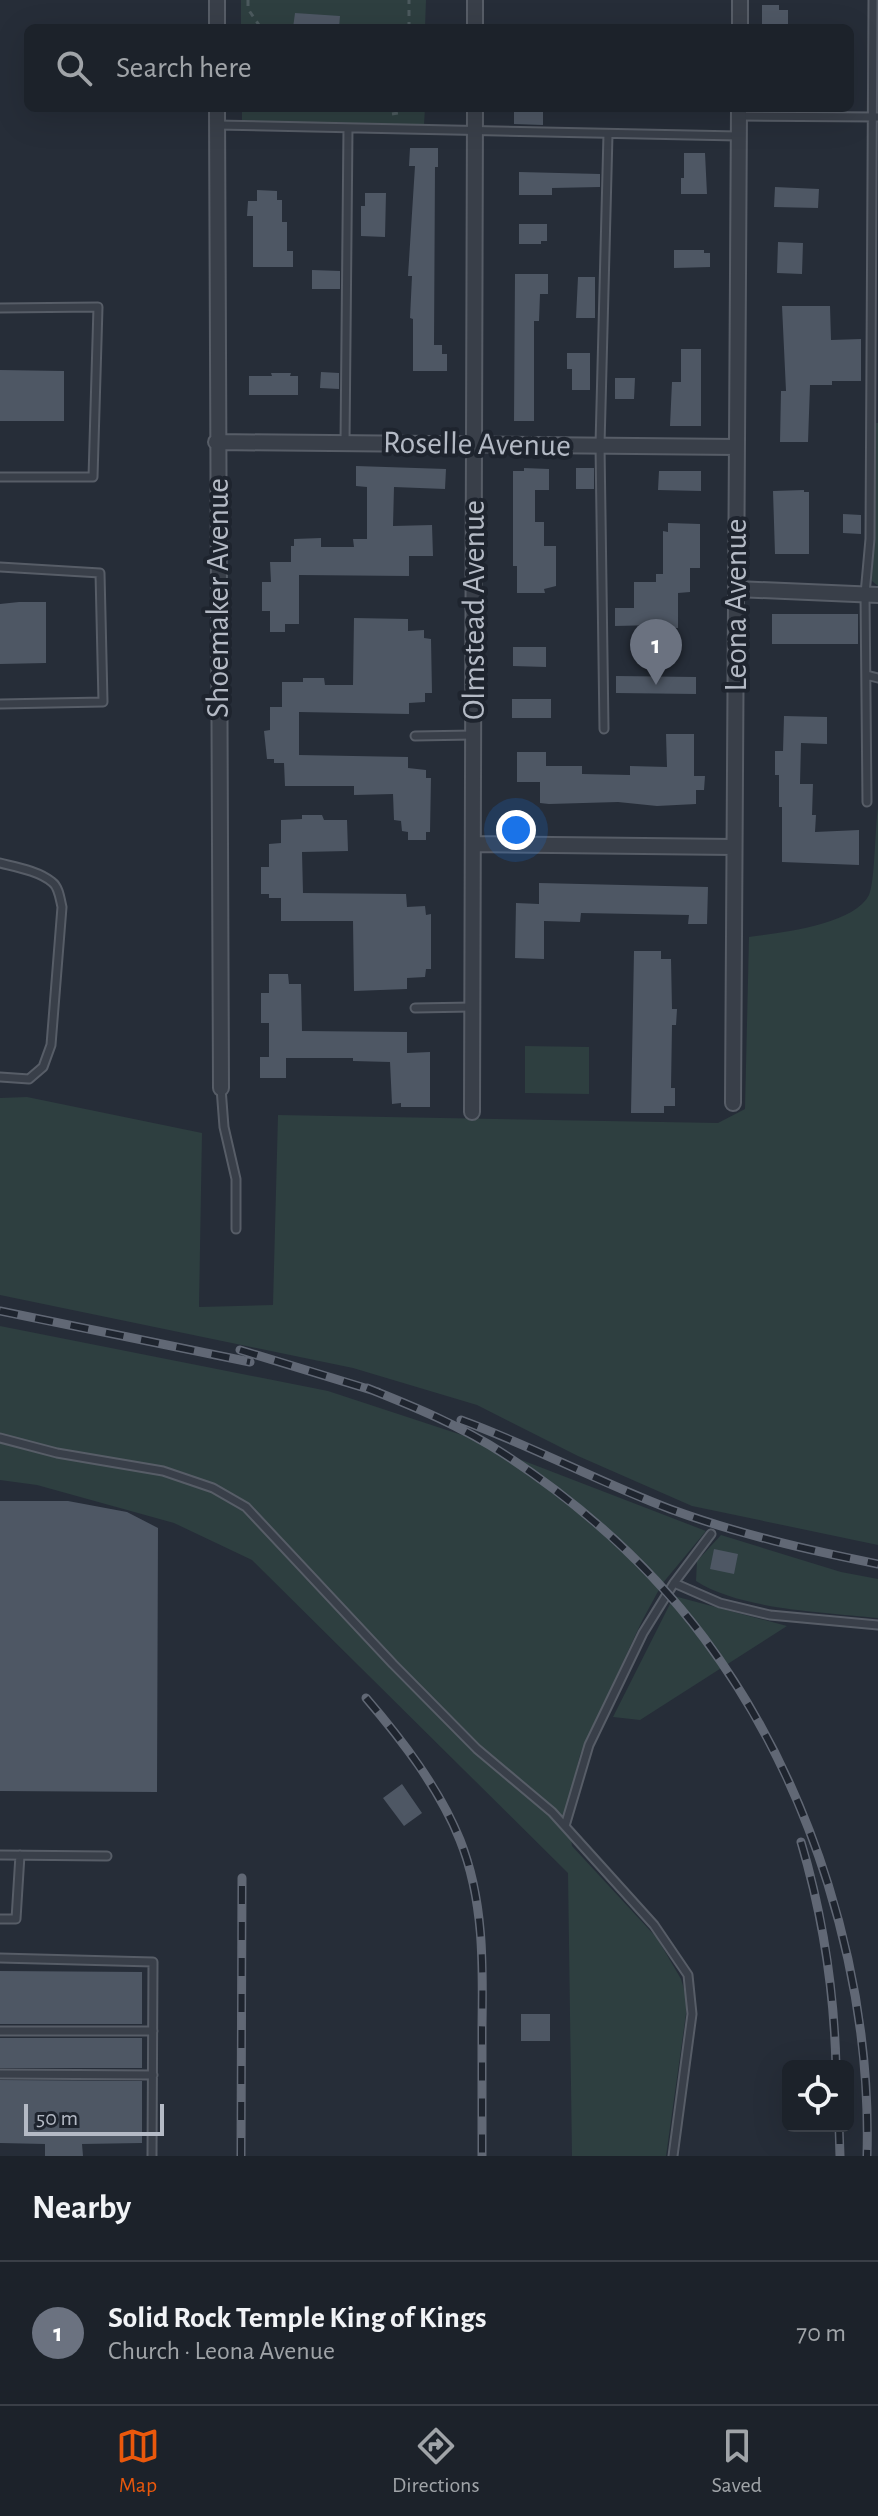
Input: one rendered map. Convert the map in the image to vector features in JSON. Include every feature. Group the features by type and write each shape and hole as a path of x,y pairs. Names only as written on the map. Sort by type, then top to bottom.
{"street":[{"path":"217,0 217,24"},
{"path":"475,0 475,24"},
{"path":"740,0 740,24"},
{"name":"Shoemaker Avenue","path":"217,112 221,1088"},
{"name":"Olmstead Avenue","path":"472,1112 475,112"},
{"name":"Leona Avenue","path":"733,1103 739,112"},
{"name":"Roselle Avenue","path":"216,442 737,447"},
{"path":"736,589 871,594"},
{"path":"473,844 734,847"}],"lane":[{"path":"867,802 866,675 871,594 873,0"},
{"path":"739,112 874,117"},
{"path":"217,125 739,136"},
{"path":"345,443 348,128"},
{"path":"604,729 600,445 608,134"},
{"path":"0,308 98,307 93,477 0,477"},
{"path":"0,567 100,573 103,702 0,704"},
{"path":"866,675 878,678"},
{"path":"415,736 473,735"},
{"path":"0,863 53,882 62,907 51,1045 43,1067 29,1079 0,1077"},
{"path":"415,1008 472,1007"},
{"path":"221,1088 224,1127 236,1179 236,1229"},
{"path":"0,1438 57,1453 163,1471 213,1488 246,1507 466,1738 552,1812 654,1925 688,1975 692,2014 673,2156"},
{"path":"565,1826 589,1745 643,1633 674,1583 711,1534"},
{"path":"674,1583 720,1603 770,1615 878,1625"},
{"path":"0,1855 107,1856"},
{"path":"0,1919 16,1919 20,1855"},
{"path":"0,1958 153,1962 152,2156"},
{"path":"0,2031 153,2031"},
{"path":"0,2074 153,2075"}],"path":[{"path":"248,0 248,9 258,24"},
{"path":"409,0 409,24"}],"shaded area":[{"path":"241,0 426,0 425,24 241,24"},
{"path":"242,112 425,112 424,125 242,123"},
{"path":"875,423 878,423 878,586 872,581"},
{"path":"878,808 878,1545 692,1506 578,1456 477,1405 353,1368 0,1295 0,1098 27,1097 202,1133 199,1307 273,1305 278,1115 718,1123 745,1109 749,937 815,926 848,914 861,905 871,889"},
{"path":"525,1046 589,1047 589,1094 525,1093"},
{"path":"0,1326 328,1391 465,1436 706,1531 662,1584 642,1621 580,1755 567,1807 572,1846 657,1938 681,1979 686,1996 666,2156 572,2156 568,1873 252,1560 174,1523 37,1485 0,1480"},
{"path":"721,1535 841,1572 878,1579 878,1618 759,1604 715,1591 696,1581 697,1561"},
{"path":"674,1596 787,1626 640,1720 613,1717"}],"building":[{"path":"762,5 779,5 779,10 788,10 788,24 762,24"},
{"path":"295,13 340,16 339,24 294,24"},
{"path":"514,112 543,112 543,125 514,124"},
{"path":"410,148 438,148 438,167 435,167 434,345 442,345 442,354 447,354 447,371 413,371 413,319 410,318 412,276 408,276 415,166 409,166"},
{"path":"684,153 705,153 707,194 681,194"},
{"path":"519,172 600,174 600,187 552,188 552,195 519,195"},
{"path":"775,187 819,189 818,208 774,207"},
{"path":"257,190 277,191 277,200 282,200 282,222 287,222 287,251 293,251 293,267 253,267 253,216 247,216 248,201 257,201"},
{"path":"365,193 386,193 385,237 361,236 361,206 365,206"},
{"path":"519,224 547,224 547,241 519,244"},
{"path":"778,242 803,243 802,274 777,273"},
{"path":"674,250 704,250 704,253 710,253 710,267 674,268"},
{"path":"312,270 340,271 340,289 312,289"},
{"path":"515,274 548,274 548,294 540,294 539,321 534,321 534,421 514,421"},
{"path":"578,277 595,277 595,318 576,318"},
{"path":"782,306 830,306 831,340 861,339 861,381 810,385 808,442 780,442 781,391 786,391"},
{"path":"681,349 701,349 701,426 670,426 672,382 681,382"},
{"path":"567,353 590,353 590,390 572,390 572,369 567,369"},
{"path":"0,370 64,371 64,421 0,421"},
{"path":"321,372 339,373 339,389 320,388"},
{"path":"271,373 298,376 298,395 249,395 249,376 272,376"},
{"path":"615,378 635,378 634,399 615,399"},
{"path":"356,466 446,469 445,489 394,487 393,526 432,525 433,556 409,556 409,576 299,575 299,624 285,624 285,632 270,632 270,611 262,611 262,582 271,582 270,562 291,562 294,539 321,538 321,547 354,547 353,539 367,539 367,487 356,486"},
{"path":"524,468 549,469 549,490 535,490 535,522 544,522 544,546 556,546 556,586 544,589 545,593 517,593 517,566 513,566 513,471 524,471"},
{"path":"576,468 594,468 594,489 576,489"},
{"path":"659,471 701,471 701,491 658,490"},
{"path":"773,491 809,492 809,554 775,554"},
{"path":"843,514 861,515 861,534 843,533"},
{"path":"668,523 700,524 700,568 690,568 690,592 678,593 678,628 615,626 615,608 634,608 634,582 656,582 656,574 663,574 663,531 668,532"},
{"path":"46,602 46,663 0,664 0,604"},
{"path":"772,614 858,614 858,644 772,644"},
{"path":"354,618 408,619 408,631 424,630 424,638 431,639 432,693 425,693 425,702 409,703 409,714 299,712 299,755 408,757 408,768 426,770 426,778 431,778 430,832 426,832 426,840 408,840 408,832 402,831 401,821 394,820 393,794 354,795 354,786 285,786 284,763 267,759 264,731 270,730 270,707 282,707 282,682 324,678 325,685 353,685"},
{"path":"513,647 546,647 546,667 513,666"},
{"path":"616,676 696,677 696,694 616,693"},
{"path":"512,699 551,699 551,718 512,718"},
{"path":"784,716 827,717 827,744 801,743 800,784 813,784 815,832 859,830 859,865 782,862 782,807 779,807 779,775 775,775 775,751 783,751"},
{"path":"666,734 694,734 694,776 705,776 704,790 696,790 696,804 540,803 540,782 517,782 517,752 546,752 546,766 582,766 582,774 630,775 630,766 667,767"},
{"path":"302,815 322,815 324,820 347,820 348,851 302,852 303,893 406,894 407,907 425,906 426,915 431,914 431,969 426,969 425,977 407,978 407,989 354,991 353,921 281,921 281,898 261,894 261,867 269,867 269,844 281,843 281,820 302,819"},
{"path":"539,883 708,887 707,924 688,924 689,915 581,913 580,922 544,921 544,959 515,958 516,903 539,904"},
{"path":"634,951 661,951 661,959 671,959 672,1009 677,1009 676,1025 672,1025 671,1088 675,1088 675,1106 664,1106 664,1113 631,1113"},
{"path":"269,974 288,974 289,984 301,984 302,1031 407,1032 407,1053 430,1052 430,1107 392,1104 390,1062 353,1061 353,1058 286,1058 286,1078 260,1078 260,1057 269,1057 269,1023 261,1023 261,993 269,993"},
{"path":"0,1501 68,1501 127,1512 158,1528 157,1792 0,1791"},
{"path":"714,1549 738,1554 734,1574 710,1569"},
{"path":"402,1784 422,1813 404,1826 383,1798"},
{"path":"0,1971 142,1972 142,2024 0,2024"},
{"path":"521,2014 550,2014 550,2041 521,2041"},
{"path":"0,2038 142,2038 142,2068 0,2068"},
{"path":"0,2080 142,2081 142,2143 82,2144 83,2156 45,2156 45,2144 0,2143"}],"railway":[{"path":"0,1311 250,1362"},
{"path":"240,1350 378,1392"},
{"path":"367,1388 488,1444 586,1515 637,1561 683,1611 742,1695 776,1755 804,1818 828,1884 846,1951 859,2020 866,2088 867,2156"},
{"path":"461,1420 696,1518 773,1541 878,1564"},
{"path":"366,1698 431,1783 460,1840 474,1886 482,1956 482,2156"},
{"path":"801,1842 826,1953 836,2060"},
{"path":"241,2156 242,1878"},
{"path":"839,2132 840,2156"}],"place":[{"name":"Solid Rock Temple King of Kings","path":"656,685"}]}
